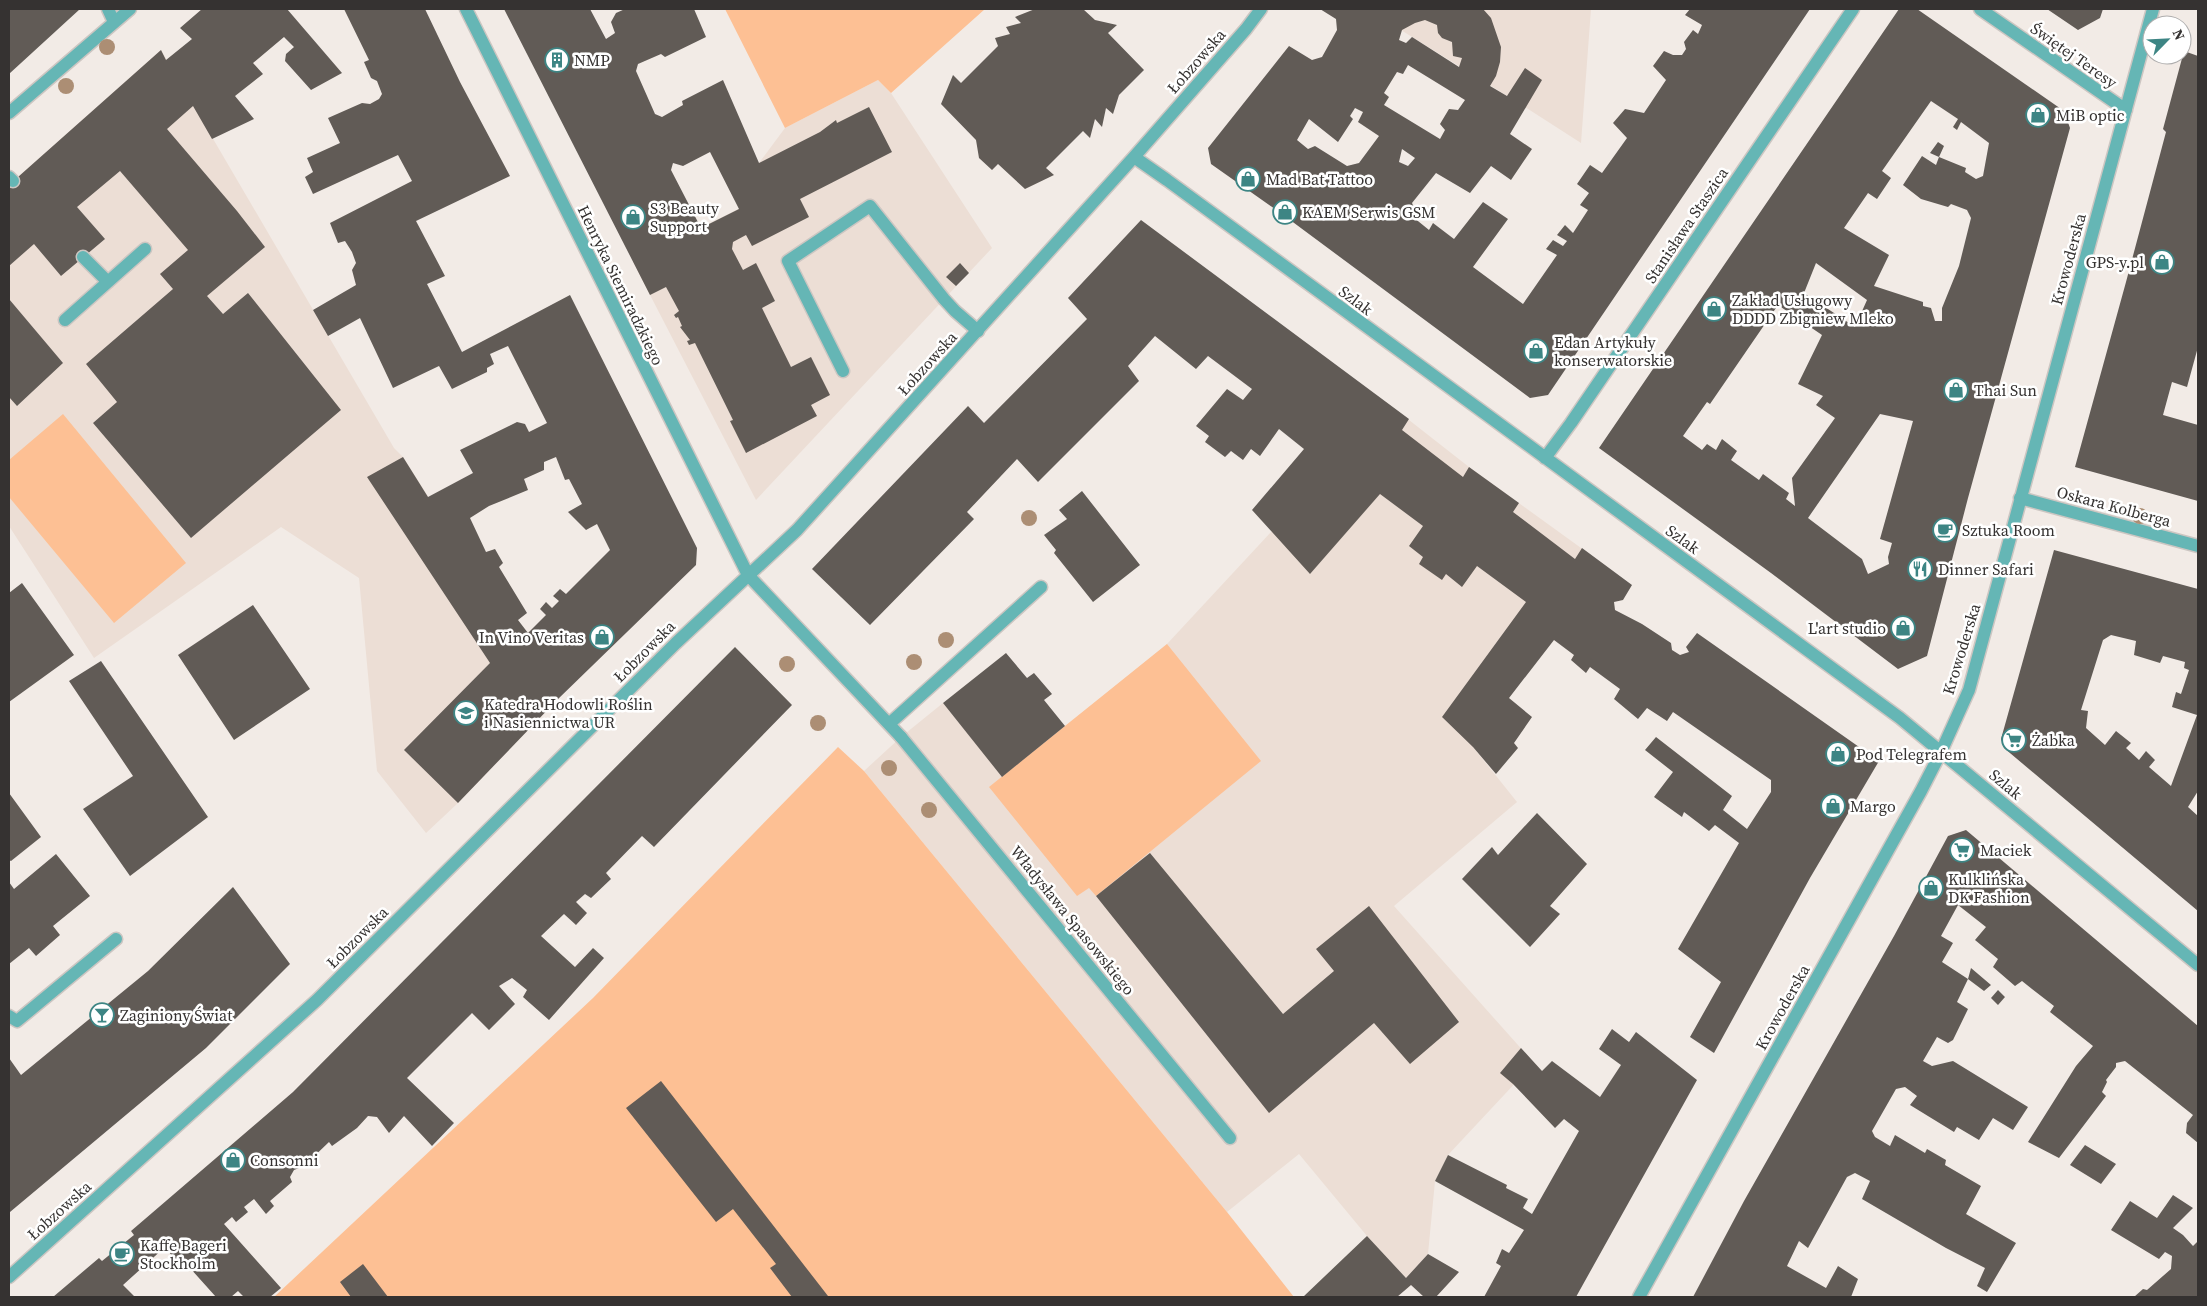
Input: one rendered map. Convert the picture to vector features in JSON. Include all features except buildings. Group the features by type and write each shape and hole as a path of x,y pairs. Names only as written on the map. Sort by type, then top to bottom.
{"street":[{"path":"108,9 114,22"},
{"path":"9,113 130,9"},
{"name":"Henryka Siemiradzkiego","path":"466,9 748,575"},
{"name":"Łobzowska","path":"9,1277 317,1000 669,650 797,530 1134,157 1246,29 1261,9"},
{"name":"Stanisława Staszica","path":"1545,458 1577,415 1853,9"},
{"name":"Świętej Teresy","path":"1980,9 2126,110"},
{"name":"Krowoderska","path":"1639,1297 1941,752 1968,690 2153,9"},
{"name":"Szlak","path":"1134,157 1892,712 2198,965"},
{"path":"843,371 788,261 870,206 944,299 978,331"},
{"path":"65,320 145,249"},
{"path":"83,257 108,282"},
{"name":"Oskara Kolberga","path":"2020,498 2198,546"},
{"name":"Władysława Spasowskiego","path":"748,575 901,737 1230,1138"},
{"path":"889,724 1041,587"},
{"path":"9,1016 17,1021 116,939"}],"shaded area":[{"path":"725,9 985,9 891,93 878,80 785,128"},
{"path":"1367,9 1591,9 1581,143 1525,107"},
{"path":"161,50 394,448 403,457 557,700 458,803 426,833 377,771 359,578 281,527 94,658 9,526 9,185"},
{"path":"878,80 891,93 992,248 756,500 633,262 770,193 759,163 785,128"},
{"path":"1386,402 1469,467 1606,566 1473,747 1517,802 1394,906 1534,1063 1448,1155 1435,1181 1428,1254 1406,1278 1367,1236 1299,1154 1227,1212 864,771 901,737 943,703 1003,777 1167,644 1271,532"},
{"path":"63,414 186,563 114,623 9,497 9,460"},
{"path":"1167,644 1261,761 1096,896 1089,888 1077,896 989,787"},
{"path":"838,747 864,771 1227,1212 1294,1297 274,1297 593,998"}],"place":[{"name":"NMP","path":"557,60"},
{"name":"MiB optic","path":"2038,115"},
{"name":"Mad Bat Tattoo","path":"1248,179"},
{"name":"KAEM Serwis GSM","path":"1285,212"},
{"name":"S3 Beauty Support","path":"633,217"},
{"name":"GPS-y.pl","path":"2162,262"},
{"name":"Zakład Usługowy DDDD Zbigniew Mleko","path":"1714,309"},
{"name":"Edan Artykuły konserwatorskie","path":"1536,351"},
{"name":"Thai Sun","path":"1956,390"},
{"name":"Sztuka Room","path":"1945,530"},
{"name":"Dinner Safari","path":"1920,569"},
{"name":"L'art studio","path":"1903,628"},
{"name":"In Vino Veritas","path":"602,637"},
{"name":"Katedra Hodowli Roślin i Nasiennictwa UR","path":"466,713"},
{"name":"Żabka","path":"2014,740"},
{"name":"Pod Telegrafem","path":"1838,754"},
{"name":"Margo","path":"1833,806"},
{"name":"Maciek","path":"1962,850"},
{"name":"Kulklińska DK Fashion","path":"1931,888"},
{"name":"Zaginiony Świat","path":"102,1015"},
{"name":"Consonni","path":"233,1160"},
{"name":"Kaffe Bageri Stockholm","path":"122,1254"}]}
